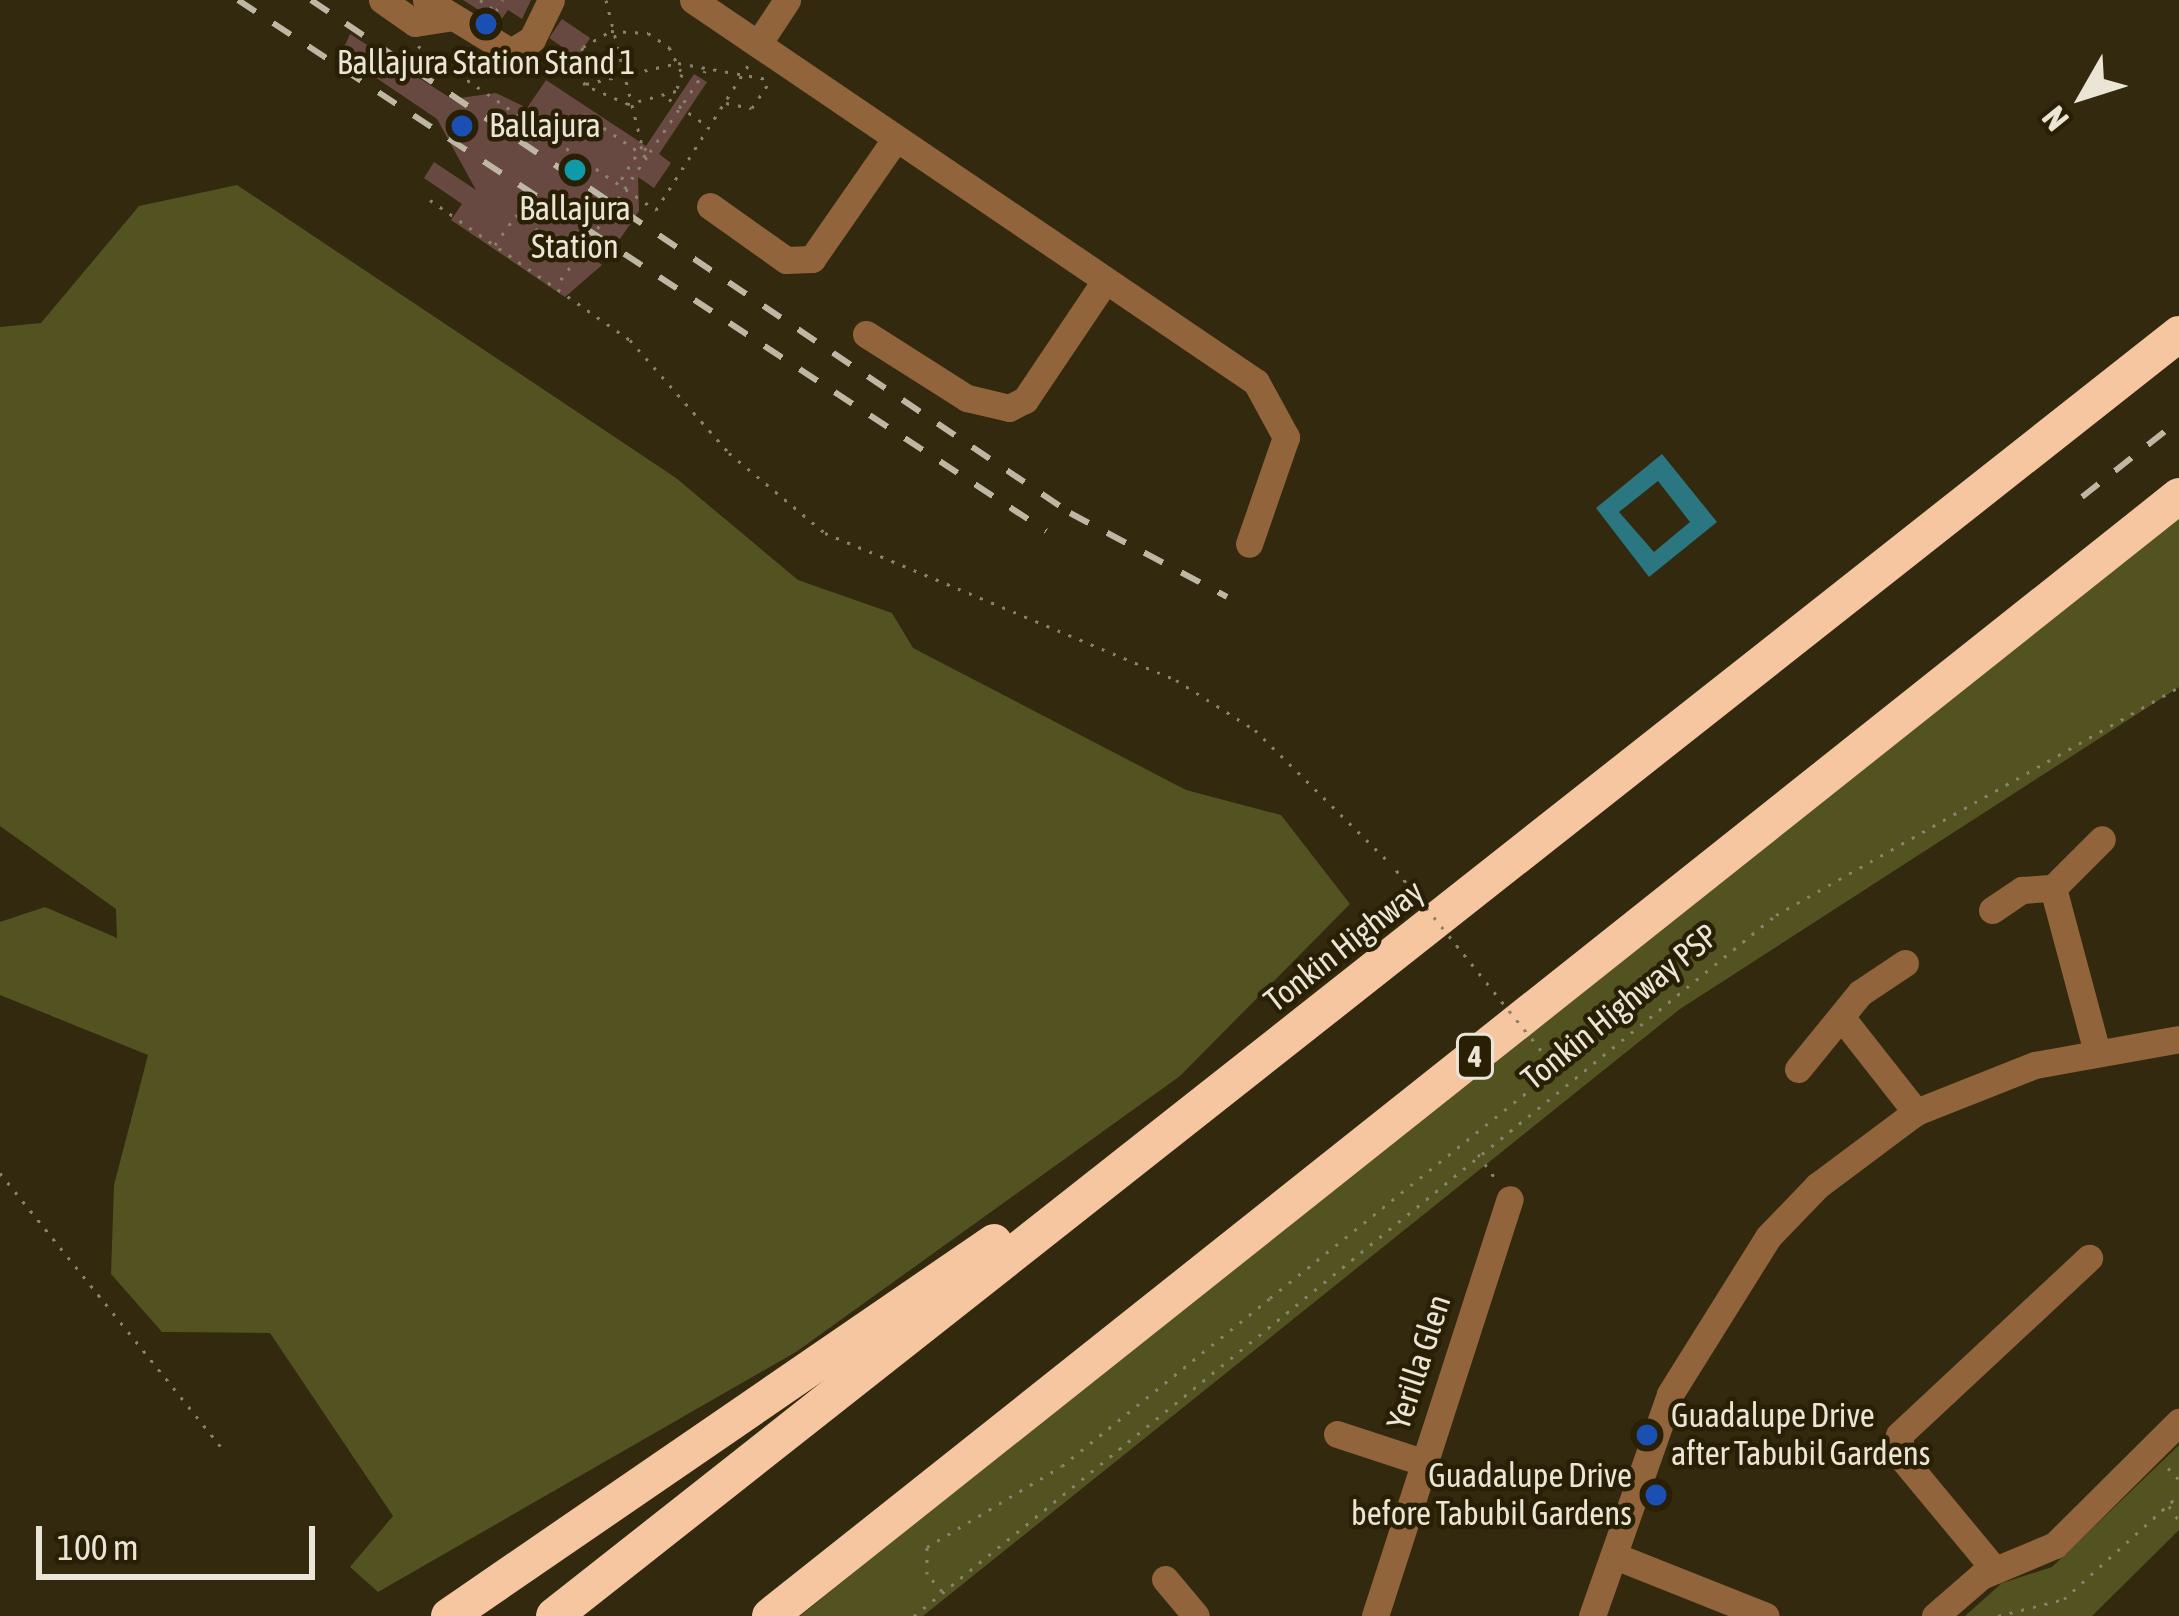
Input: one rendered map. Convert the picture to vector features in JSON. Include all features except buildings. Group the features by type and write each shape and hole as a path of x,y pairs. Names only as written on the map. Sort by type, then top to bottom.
{"highway":[{"name":"Tonkin Highway","path":"554,1616 2179,334"},
{"name":"4","path":"770,1616 2179,496"},
{"path":"449,1616 1222,1092"},
{"path":"784,1616 859,1546"}],"street":[{"path":"382,0 415,23 451,17"},
{"path":"426,0 511,52 532,39 551,0"},
{"path":"692,0 1270,397 1286,437 1249,544"},
{"path":"751,39 767,0"},
{"path":"751,39 787,0"},
{"path":"710,206 800,264 812,259 896,138"},
{"path":"866,334 968,398 1009,408 1037,384 1105,281"},
{"path":"1991,910 2022,890 2053,889 2102,839"},
{"path":"2053,889 2096,1049"},
{"path":"1798,1069 1842,1018 1905,963"},
{"path":"1842,1018 1916,1112"},
{"path":"1592,1616 1670,1394 1716,1310 1817,1186 1916,1112 2096,1049 2179,1039"},
{"name":"Yerilla Glen","path":"1375,1616 1510,1199"},
{"path":"1995,1570 1902,1458 1899,1435 2090,1258"},
{"path":"1935,1616 1995,1570 2055,1545 2179,1422"},
{"path":"1336,1434 1425,1463"},
{"path":"1615,1556 1766,1616"},
{"path":"1165,1579 1196,1616"}],"path":[{"path":"480,0 496,10 502,0"},
{"path":"606,0 620,76 648,154"},
{"path":"678,63 648,33 611,31 583,47 576,61 585,85 628,104 668,98 706,125"},
{"path":"406,37 656,210 741,74 751,39"},
{"path":"668,98 678,63"},
{"path":"585,85 678,63 706,69 725,64 741,74 771,80"},
{"path":"556,287 706,69"},
{"path":"584,114 648,154"},
{"path":"618,184 642,146"},
{"path":"430,200 630,340 729,453 825,533 1176,680 1255,730 1392,865 1556,1069"},
{"path":"495,245 515,215 577,258"},
{"name":"Tonkin Highway PSP","path":"914,1616 1477,1153 1776,915 2179,687"},
{"path":"943,1592 927,1574 927,1547 1062,1466 1585,1044"},
{"path":"1477,1153 1510,1199"},
{"path":"0,1173 220,1446"},
{"path":"1998,1616 2064,1599 2179,1495"},
{"path":"2168,1504 2179,1521"}],"shaded area":[{"path":"237,185 676,478 798,580 892,613 913,648 1186,790 1281,815 1350,904 1180,1076 796,1352 378,1592 350,1567 393,1516 270,1333 162,1332 111,1274 114,1185 148,1055 0,995 0,922 45,907 117,938 116,909 0,826 0,327 41,323 139,206"},
{"path":"2179,503 2179,687 1680,1009 923,1616 800,1616"},
{"path":"2179,1445 2179,1530 2092,1616 1965,1616 2002,1583 2052,1567"}],"water":[{"path":"1662,454 1717,522 1649,577 1596,508","holes":["1658,481 1690,522 1654,552 1619,512"]}],"railway":[{"path":"238,0 1046,531"},
{"path":"311,0 1070,513 1227,597"},
{"path":"2082,497 2179,420"}],"place":[{"name":"Ballajura Station Stand 1","path":"486,24"},
{"name":"Ballajura","path":"462,126"},
{"name":"Ballajura Station","path":"575,170"},
{"name":"Guadalupe Drive after Tabubil Gardens","path":"1647,1435"},
{"name":"Guadalupe Drive before Tabubil Gardens","path":"1656,1495"}]}
